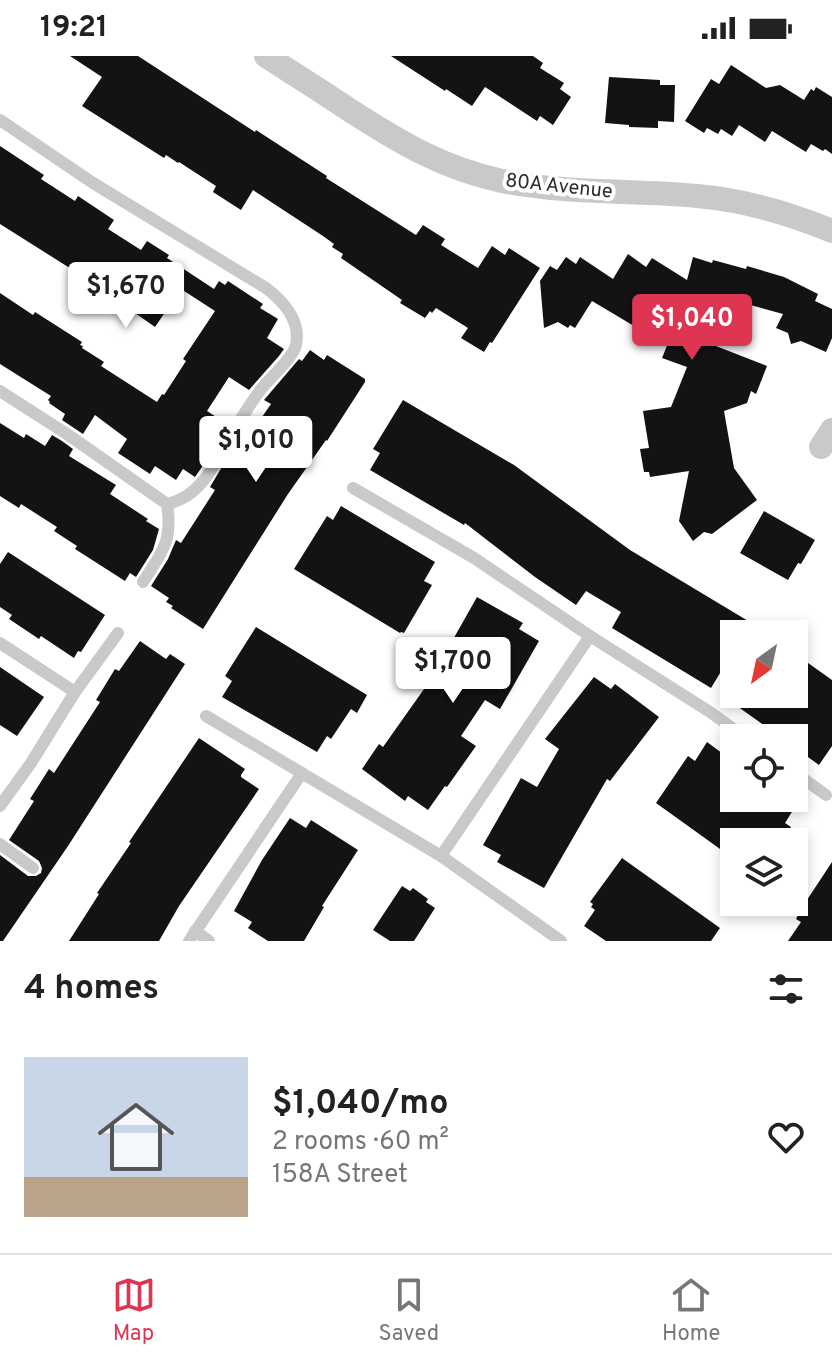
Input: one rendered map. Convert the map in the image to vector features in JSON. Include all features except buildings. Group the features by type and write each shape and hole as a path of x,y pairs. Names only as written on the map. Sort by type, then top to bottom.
{"street":[{"name":"80A Avenue","path":"266,56 385,134 470,173 533,186 698,196 732,201 807,220 832,231"}],"lane":[{"path":"0,120 93,183 266,288 290,312 295,326 296,346 290,357 249,405 202,482 182,500 167,504"},
{"path":"0,391 167,504 168,540 143,582"},
{"path":"353,488 474,558 727,724"},
{"path":"0,806 118,633"},
{"path":"441,856 590,636"},
{"path":"0,643 75,692"},
{"path":"206,716 441,856 561,941"},
{"path":"209,941 192,936 302,773"},
{"path":"808,782 826,795"},
{"path":"0,844 33,868"}]}
